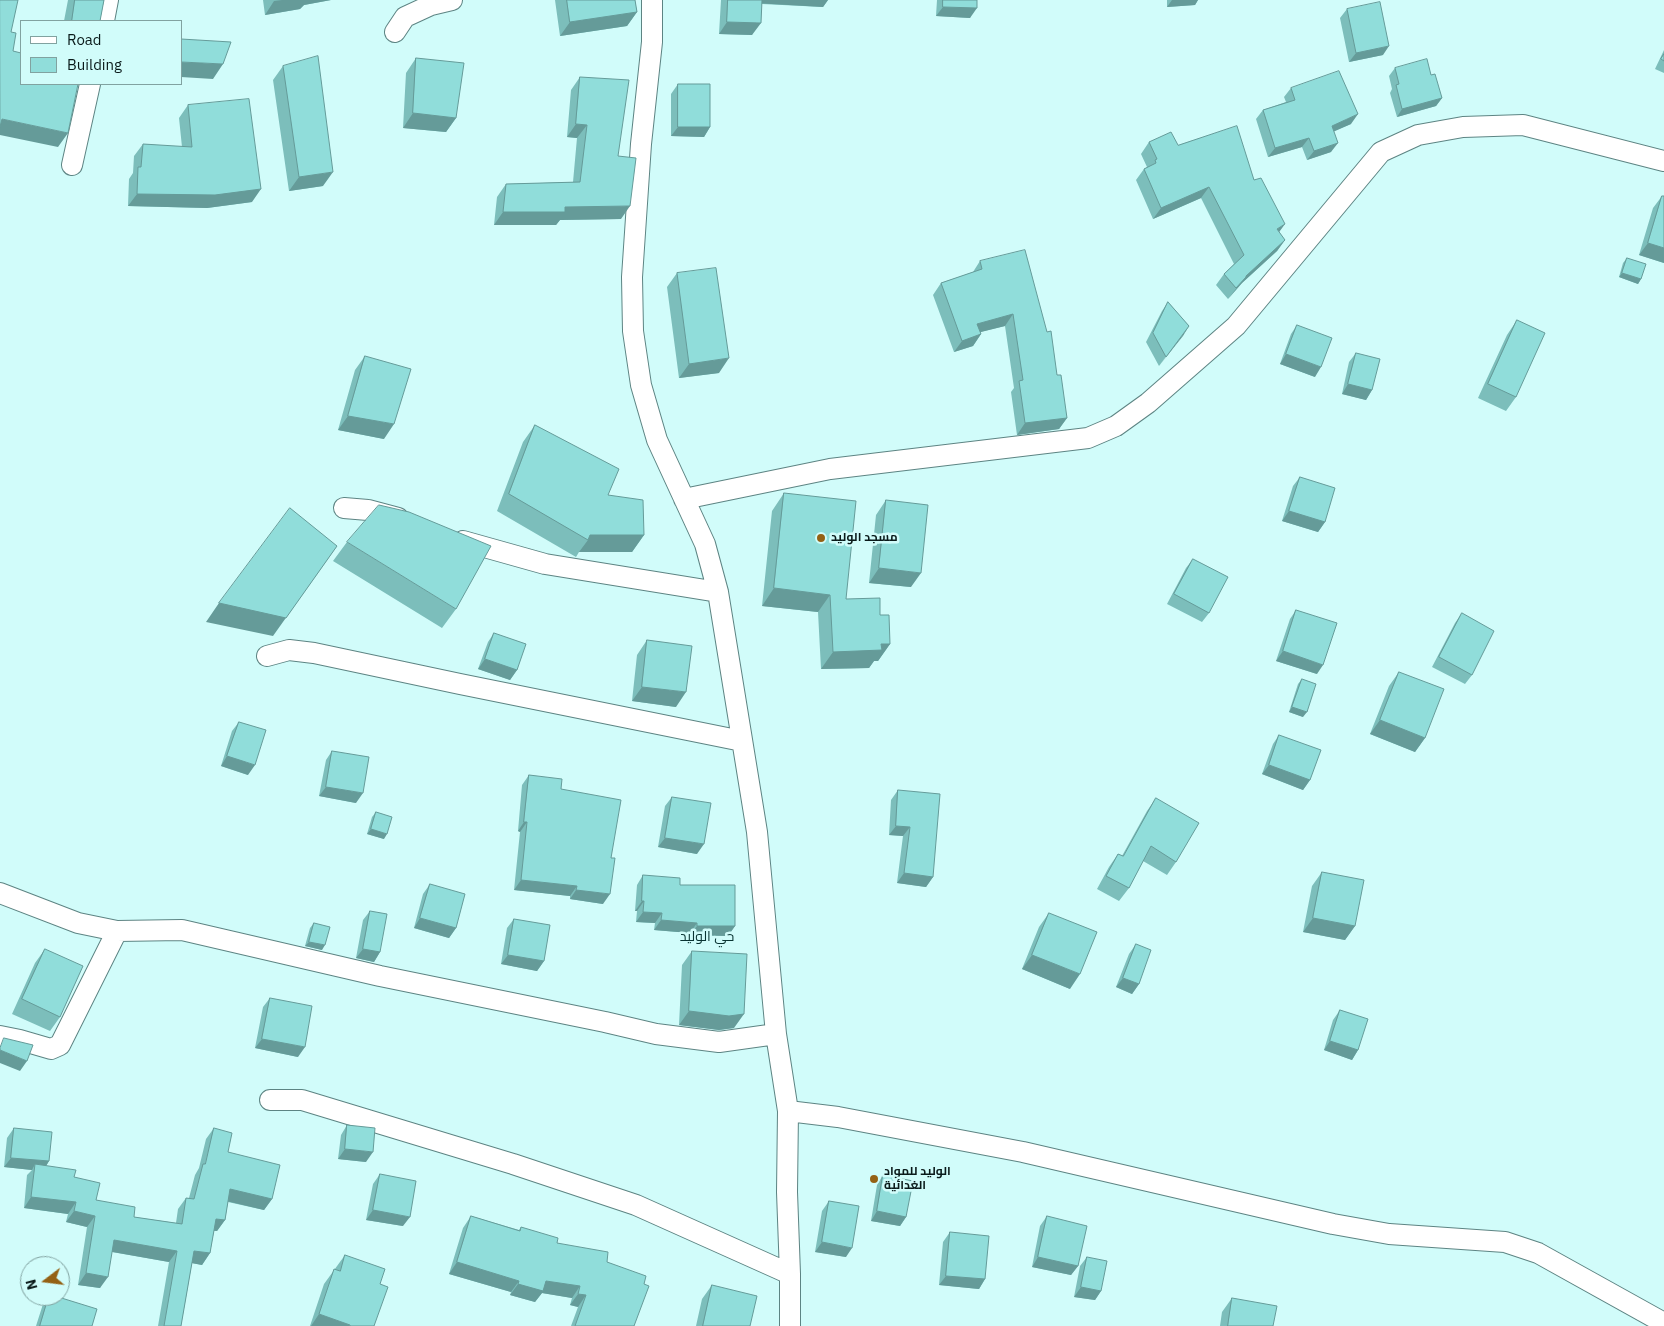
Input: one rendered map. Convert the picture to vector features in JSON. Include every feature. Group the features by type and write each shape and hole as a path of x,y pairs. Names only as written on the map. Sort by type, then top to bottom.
{"street":[{"path":"104,20 108,0"},
{"path":"395,32 405,17 431,5 452,0"},
{"path":"652,0 652,42 632,278 633,331 643,394 658,440 705,544 718,592 742,741 756,832 776,1034 788,1111 787,1192 790,1326"},
{"path":"72,165 90,85"},
{"path":"684,499 830,469 1088,438 1116,426 1148,403 1236,326 1381,152 1418,135 1463,127 1522,126 1664,161"},
{"path":"344,508 368,510 412,524"},
{"path":"448,536 545,564 718,592"},
{"path":"267,656 289,650 314,652 470,686 742,741"},
{"path":"0,893 78,923 117,931 182,930 380,976 656,1034 719,1042 776,1034"},
{"path":"0,1036 51,1049 60,1046 117,931"},
{"path":"270,1100 302,1100 523,1167 636,1205 790,1274"},
{"path":"788,1111 838,1117 1023,1152 1333,1224 1389,1234 1505,1242 1538,1254 1664,1323"}],"building":[{"path":"0,0 18,0 11,32 16,33 13,51 20,53 20,85 78,85 68,133 2,119 0,127"},
{"path":"75,0 104,0 100,20 72,20"},
{"path":"567,0 635,0 637,12 570,22"},
{"path":"728,0 762,0 761,23 727,22"},
{"path":"943,0 977,0 977,8 943,7"},
{"path":"1380,2 1389,46 1356,53 1347,9"},
{"path":"182,39 231,42 223,64 182,62"},
{"path":"318,56 333,172 299,177 283,66"},
{"path":"416,58 464,63 456,118 413,113"},
{"path":"1427,59 1431,75 1435,74 1442,98 1402,109 1396,85 1399,84 1395,68"},
{"path":"1339,71 1358,114 1332,126 1338,143 1314,151 1309,138 1275,148 1263,110 1295,100 1291,88"},
{"path":"580,77 629,80 618,156 636,158 630,206 565,207 565,212 503,212 506,184 580,182 587,125 576,124"},
{"path":"678,84 710,84 710,127 678,127"},
{"path":"249,99 261,189 215,195 137,194 138,167 141,167 143,144 192,147 188,105"},
{"path":"1237,126 1254,180 1261,178 1285,224 1277,229 1285,240 1246,276 1236,288 1224,274 1244,255 1209,187 1161,208 1144,169 1156,163 1155,160 1157,159 1149,142 1171,132 1178,145"},
{"path":"1662,196 1664,196 1664,248 1648,243"},
{"path":"1025,250 1047,332 1051,331 1057,375 1061,375 1067,418 1025,423 1019,381 1023,380 1013,314 977,324 981,334 962,341 941,283 982,269 980,261"},
{"path":"1627,258 1646,264 1641,279 1622,273"},
{"path":"716,268 729,358 689,364 677,273"},
{"path":"1168,302 1189,326 1166,357 1153,333"},
{"path":"1517,320 1545,333 1516,397 1488,384"},
{"path":"1297,325 1332,338 1321,367 1286,354"},
{"path":"1356,353 1380,359 1372,390 1348,384"},
{"path":"365,356 411,369 394,424 348,416"},
{"path":"535,425 619,469 608,495 643,500 644,535 590,535 588,540 509,494"},
{"path":"1300,477 1335,488 1325,522 1289,511"},
{"path":"784,493 856,501 846,599 880,598 880,615 889,615 890,644 881,644 882,650 833,652 830,595 774,588"},
{"path":"886,500 928,505 921,573 879,568"},
{"path":"379,505 409,512 491,546 456,609 347,542"},
{"path":"290,508 337,546 286,618 219,603"},
{"path":"1193,559 1228,577 1209,613 1174,594"},
{"path":"1296,610 1337,623 1323,665 1283,651"},
{"path":"1462,613 1494,631 1472,675 1439,657"},
{"path":"494,633 526,644 517,670 485,659"},
{"path":"647,640 692,646 686,692 642,687"},
{"path":"1399,672 1444,689 1425,738 1380,720"},
{"path":"1302,679 1316,684 1307,712 1292,707"},
{"path":"239,722 266,730 255,765 227,756"},
{"path":"1279,735 1321,750 1310,780 1269,765"},
{"path":"332,751 369,757 363,793 326,787"},
{"path":"529,775 562,779 561,789 621,800 611,858 615,858 610,894 576,890 577,886 521,880 527,822 524,822"},
{"path":"898,790 940,794 933,877 904,873 910,827 896,826"},
{"path":"672,797 711,803 704,844 665,838"},
{"path":"1156,798 1199,823 1176,862 1151,846 1129,888 1106,876 1118,854 1123,856"},
{"path":"376,812 392,817 387,834 371,829"},
{"path":"1322,872 1364,880 1355,926 1313,918"},
{"path":"643,875 680,878 680,885 735,885 735,926 697,926 697,923 661,920 662,913 643,912"},
{"path":"430,884 465,894 456,928 420,918"},
{"path":"370,911 387,914 380,952 363,949"},
{"path":"1049,913 1097,932 1080,974 1032,955"},
{"path":"514,919 550,925 544,961 508,955"},
{"path":"314,923 330,927 325,945 309,942"},
{"path":"1136,944 1151,950 1139,984 1123,978"},
{"path":"45,949 83,966 60,1017 22,999"},
{"path":"692,951 747,954 744,1014 729,1016 689,1011"},
{"path":"270,998 312,1006 305,1047 262,1039"},
{"path":"1340,1010 1368,1019 1358,1050 1330,1041"},
{"path":"4,1038 33,1045 27,1061 0,1050"},
{"path":"347,1125 375,1128 373,1152 345,1149"},
{"path":"14,1128 52,1132 49,1161 11,1158"},
{"path":"214,1128 232,1133 228,1152 280,1165 272,1199 230,1189 225,1220 216,1219 210,1253 194,1251 181,1326 164,1326 177,1251 114,1240 108,1277 86,1273 95,1216 74,1211 76,1202 31,1197 35,1164 76,1170 74,1177 100,1183 96,1200 135,1207 134,1217 182,1224 186,1198 194,1199"},
{"path":"380,1174 416,1181 410,1217 373,1210"},
{"path":"883,1175 913,1181 906,1217 877,1211"},
{"path":"829,1201 859,1206 852,1248 822,1242"},
{"path":"471,1216 520,1231 521,1227 558,1238 557,1243 608,1252 607,1262 646,1276 644,1284 649,1286 634,1326 575,1326 586,1295 578,1294 580,1286 546,1281 543,1291 518,1284 519,1281 457,1262"},
{"path":"1047,1216 1087,1226 1078,1266 1038,1257"},
{"path":"950,1232 989,1236 985,1279 946,1276"},
{"path":"345,1255 385,1269 380,1284 388,1287 374,1326 350,1326 319,1314 334,1269 340,1271"},
{"path":"1087,1257 1107,1261 1101,1291 1081,1287"},
{"path":"712,1285 757,1296 750,1326 703,1326"},
{"path":"1232,1298 1277,1306 1273,1326 1228,1326"},
{"path":"70,1301 97,1309 92,1326 40,1326 46,1306 70,1306"}],"place":[{"name":"مسجد الوليد","path":"821,538"},
{"name":"الوليد للمواد الغدائية","path":"874,1179"}],"district":[{"name":"حي الوليد","path":"707,937"}]}
